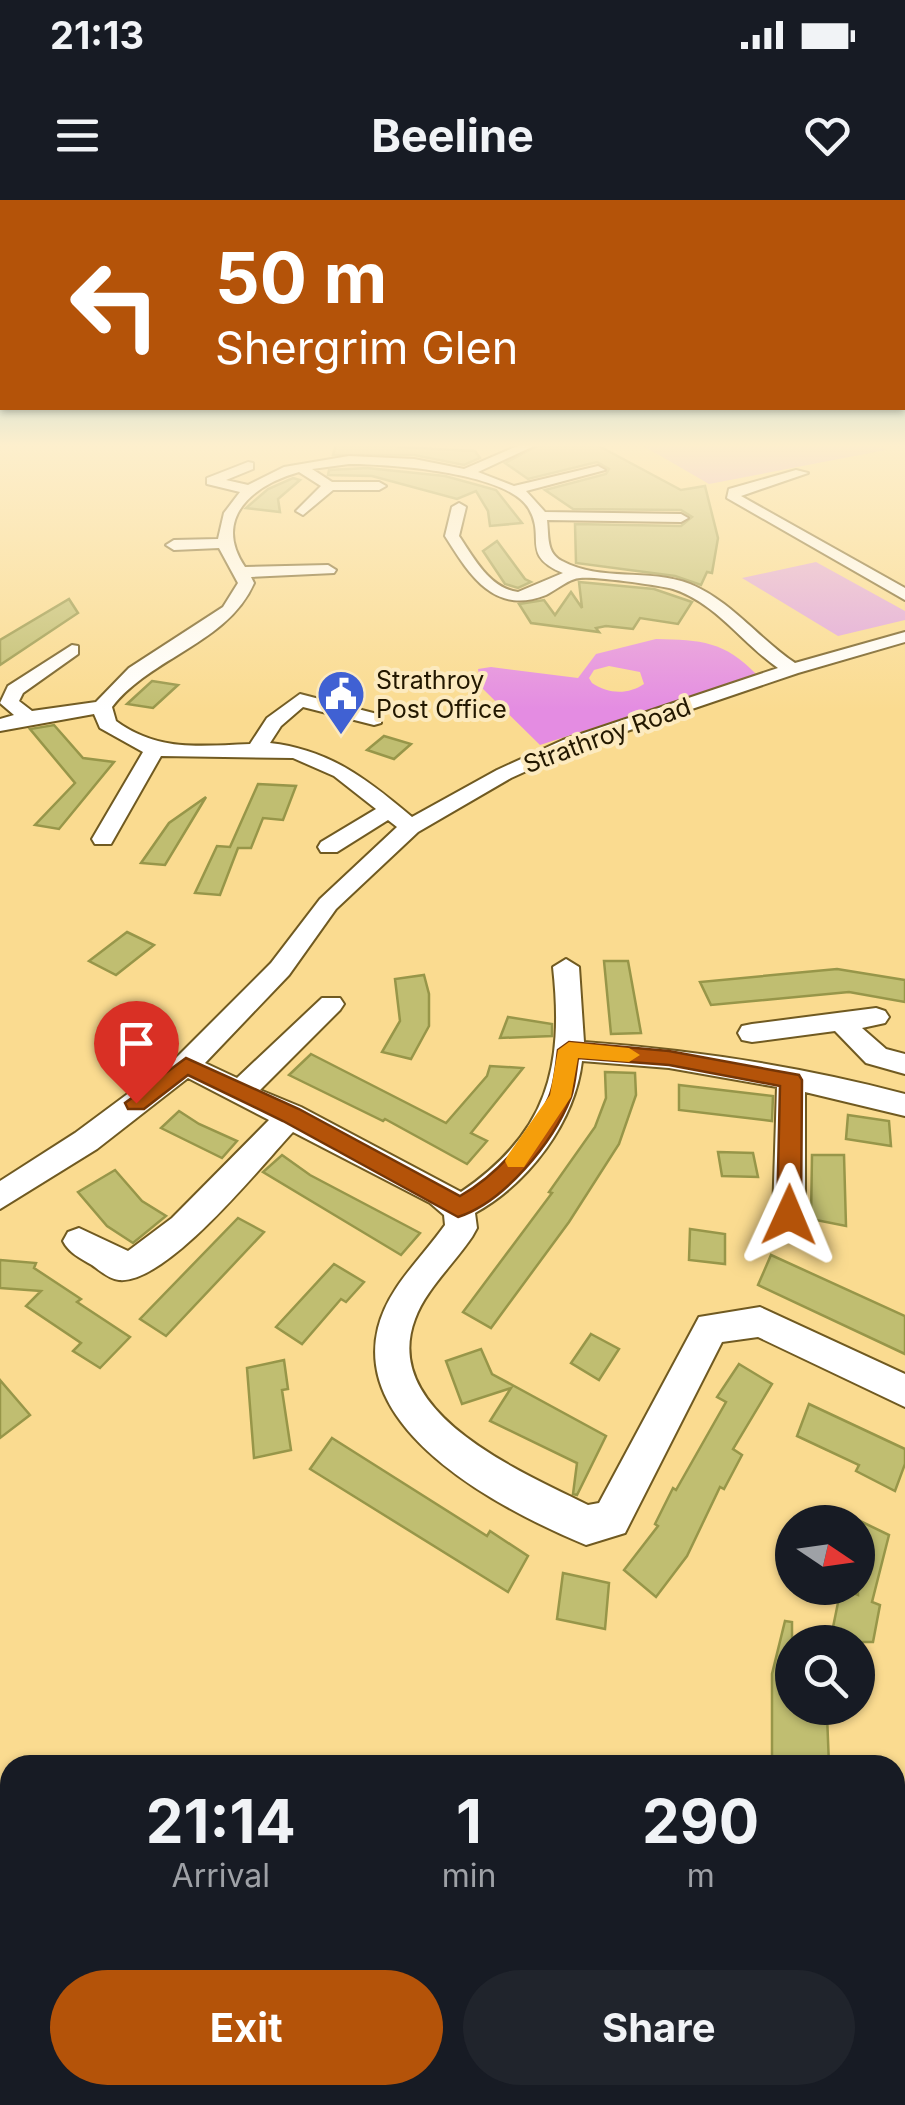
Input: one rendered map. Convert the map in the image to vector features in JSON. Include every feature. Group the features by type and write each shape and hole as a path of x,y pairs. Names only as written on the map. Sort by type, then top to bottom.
{"street":[{"path":"0,725 28,716 102,707 137,670 225,612 243,594 246,582 226,543 225,533"},
{"path":"447,533 445,537 491,592 505,596 534,594 578,571"},
{"path":"540,533 544,556 562,568 660,582 696,593 792,669"},
{"path":"796,533 905,595"},
{"path":"184,543 226,543"},
{"path":"242,572 328,570"},
{"name":"Strathroy Road","path":"186,1065 280,969 328,904 410,827 552,752 792,669 905,638"},
{"path":"28,716 9,702 15,690 72,650"},
{"path":"258,751 260,741 282,712 300,700 374,719"},
{"path":"102,707 107,724 117,733 154,752 292,751 324,761 410,827"},
{"path":"103,838 123,810 134,778 154,752"},
{"path":"329,847 390,810"},
{"path":"458,1208 493,1189 534,1140 560,1097 569,1050 566,967"},
{"path":"241,1091 330,1004"},
{"path":"752,1033 876,1016"},
{"path":"842,1020 858,1044 884,1062 905,1064"},
{"path":"569,1050 669,1058 844,1088 905,1105"},
{"path":"0,1197 86,1141 186,1065 441,1194 458,1208 461,1228 404,1308 394,1331 394,1361 402,1389 417,1418 440,1443 586,1525 611,1519 711,1328 760,1322 905,1391"},
{"path":"789,1215 791,1080"},
{"path":"80,1241 121,1266 146,1259 180,1230 291,1115"}],"shaded area":[{"path":"816,562 905,611 905,620 838,636 742,578"},
{"path":"656,639 699,642 734,655 757,675 540,745 481,687 478,669 491,667 578,678 596,654","holes":["609,666 640,672 644,684 618,692 592,683 589,678 594,670"]}],"building":[{"path":"575,533 717,533 718,538 712,573 707,572 701,585 675,576 576,563"},
{"path":"497,541 531,582 518,588 505,584 483,551"},
{"path":"579,582 654,589 692,602 678,624 640,618 633,629 606,626 596,628 599,632 531,623 519,604 544,600 555,615 571,592 582,608"},
{"path":"69,599 78,613 0,665 0,640"},
{"path":"152,681 178,685 153,708 127,704"},
{"path":"54,725 83,758 114,762 59,829 35,825 75,783 30,729"},
{"path":"384,736 411,744 394,759 367,750"},
{"path":"258,784 296,786 283,820 263,818 251,848 238,848 220,895 195,893 217,846 230,847"},
{"path":"206,797 165,865 141,863 169,823"},
{"path":"127,932 154,945 116,975 89,961"},
{"path":"604,961 628,961 641,1033 611,1034"},
{"path":"837,969 905,980 905,1002 849,992 711,1005 700,982"},
{"path":"424,975 429,994 429,1026 411,1059 382,1052 400,1021 395,979"},
{"path":"508,1017 552,1024 552,1036 500,1038"},
{"path":"311,1054 446,1123 487,1076 490,1066 523,1068 471,1133 487,1141 467,1164 385,1119 289,1075"},
{"path":"605,1072 635,1073 636,1095 619,1144 569,1222 491,1328 463,1312 552,1193 549,1192 595,1127 606,1098"},
{"path":"679,1085 773,1096 772,1121 679,1110"},
{"path":"179,1111 237,1141 222,1158 161,1128"},
{"path":"848,1115 889,1121 891,1146 846,1139"},
{"path":"718,1152 753,1153 758,1177 722,1176"},
{"path":"282,1155 310,1175 420,1233 401,1255 263,1172"},
{"path":"812,1155 844,1155 846,1226 811,1219"},
{"path":"115,1170 142,1201 166,1216 133,1243 107,1226 78,1192"},
{"path":"238,1218 264,1232 166,1336 140,1319"},
{"path":"690,1229 725,1234 725,1264 689,1260"},
{"path":"771,1255 905,1316 905,1354 758,1285"},
{"path":"0,1260 36,1263 34,1268 81,1299 77,1302 130,1337 100,1368 73,1351 81,1343 26,1306 41,1291 0,1288"},
{"path":"334,1264 364,1282 346,1302 341,1299 302,1344 276,1327"},
{"path":"591,1334 619,1349 599,1380 571,1363"},
{"path":"481,1349 492,1374 606,1436 577,1495 573,1494 577,1463 490,1421 511,1388 462,1404 446,1361"},
{"path":"284,1360 288,1389 282,1390 291,1450 254,1458 247,1368"},
{"path":"739,1364 772,1384 733,1449 742,1455 724,1489 720,1487 687,1556 656,1597 624,1570 658,1526 655,1524 673,1488 676,1490 726,1402 717,1397"},
{"path":"0,1380 30,1415 0,1438"},
{"path":"809,1404 905,1449 905,1464 895,1491 856,1471 859,1465 797,1436"},
{"path":"332,1438 487,1536 490,1531 528,1556 508,1592 310,1469"},
{"path":"875,1528 889,1535 875,1590"},
{"path":"563,1573 609,1583 605,1629 557,1619"},
{"path":"838,1605 880,1605 875,1631 875,1625 833,1625"},
{"path":"775,1662 775,1725 827,1725 829,1755 772,1755"}],"slow traffic":[{"path":"516,1161 560,1097 569,1050 629,1055"}],"place":[{"name":"Strathroy Post Office","path":"341,736"}],"route":[{"path":"136,1103 186,1065 291,1115 441,1194 458,1208 493,1189 534,1140 560,1097 569,1050 669,1058 791,1080 789,1215"}]}
